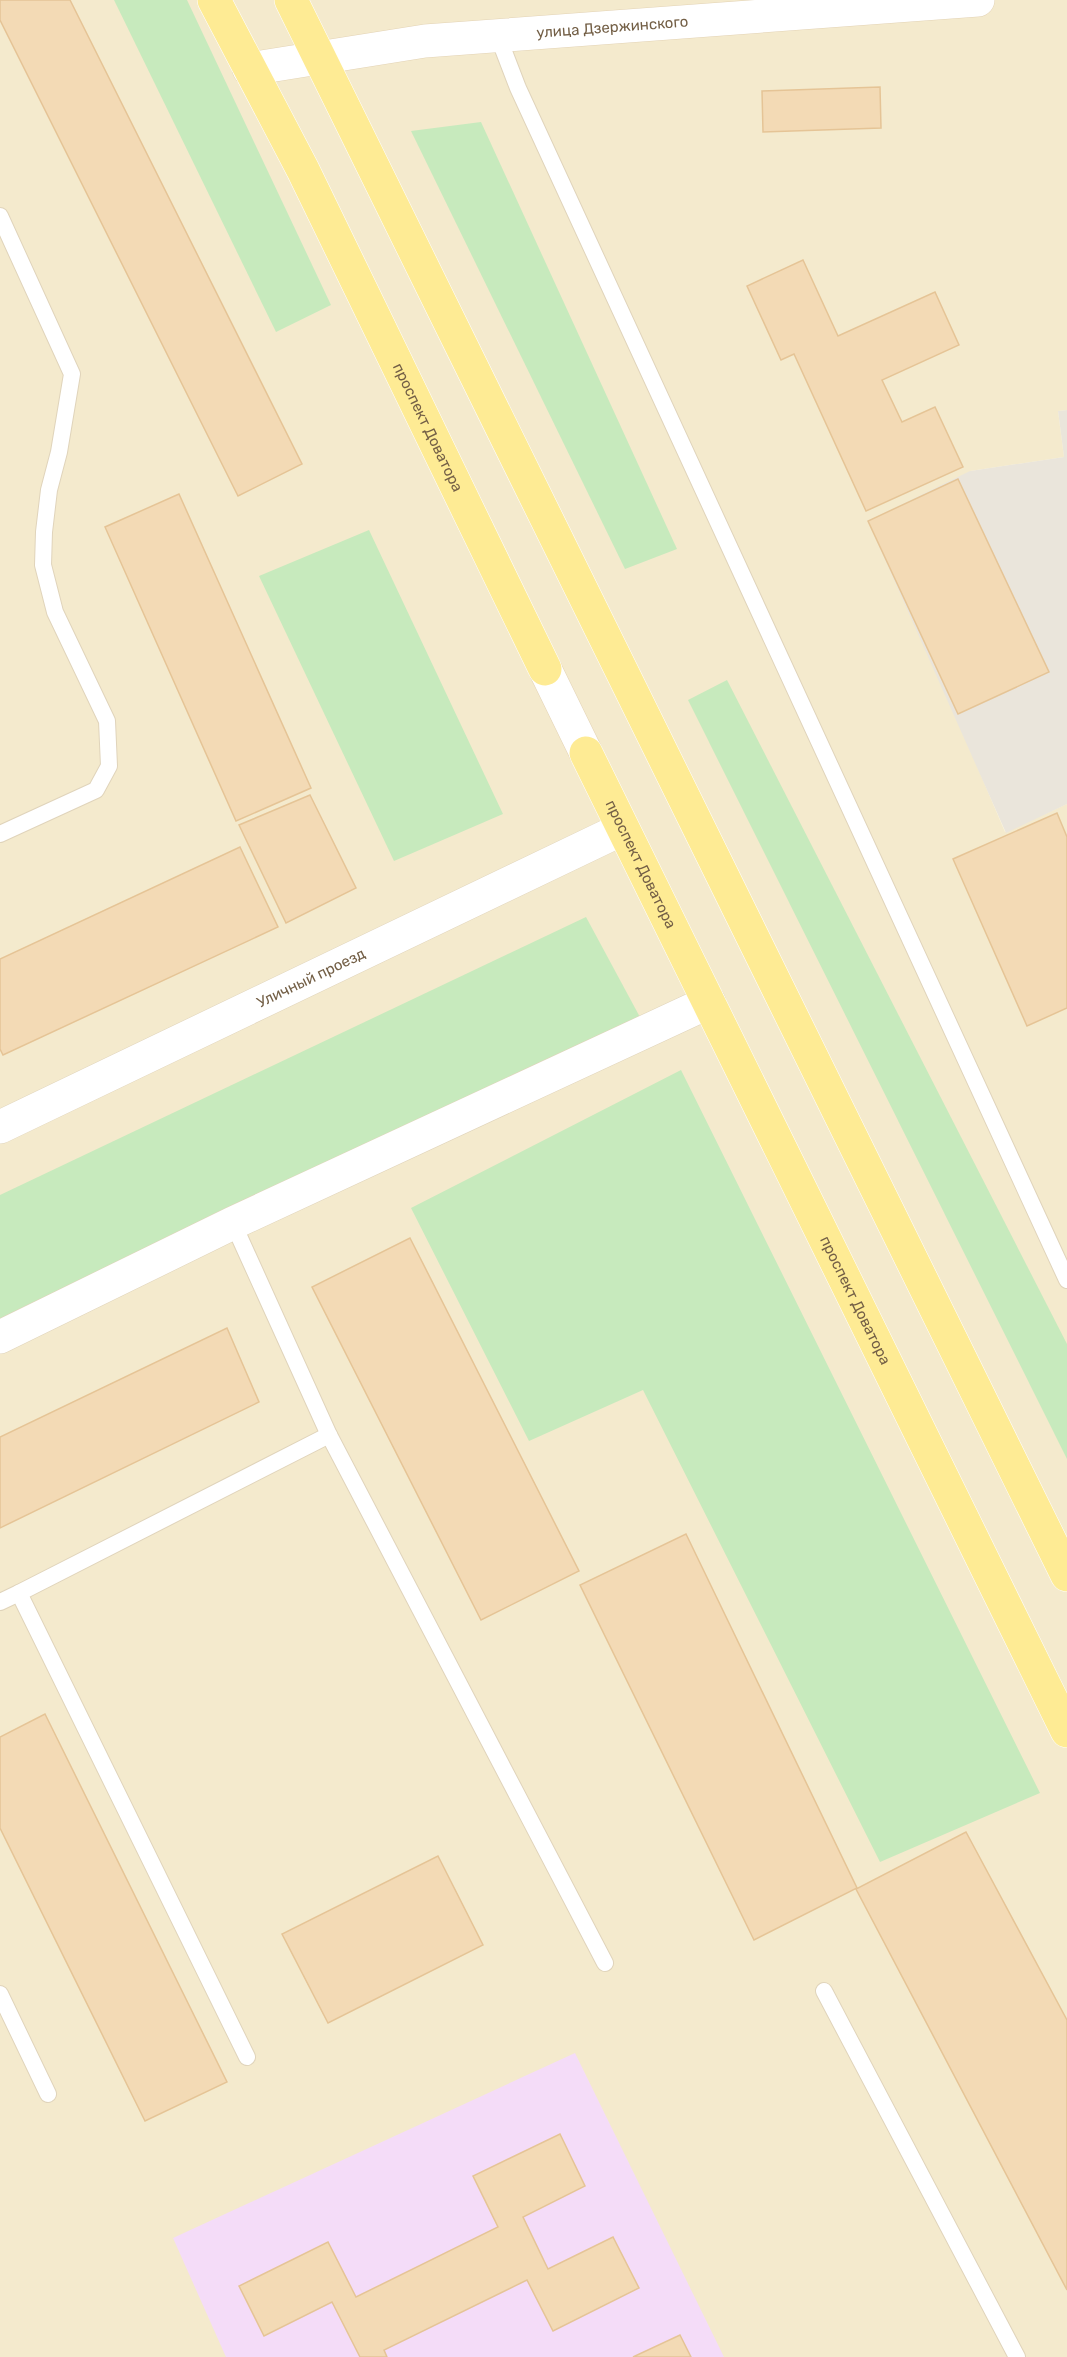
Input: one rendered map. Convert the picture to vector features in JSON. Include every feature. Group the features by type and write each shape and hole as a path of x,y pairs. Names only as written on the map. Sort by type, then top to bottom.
{"main road":[{"name":"проспект Доватора","path":"214,0 303,170 545,669"},
{"path":"291,0 1066,1570"},
{"name":"проспект Доватора","path":"586,753 1067,1731"}],"street":[{"name":"улица Дзержинского","path":"249,69 425,41 978,0"},
{"name":"проспект Доватора","path":"545,669 586,753"},
{"name":"Уличный проезд","path":"0,1126 622,829"},
{"path":"0,1338 233,1223 709,1002"}],"lane":[{"path":"498,36 518,88 699,484 1067,1280"},
{"path":"0,216 72,374 49,490 43,565 55,612 107,721 109,766 96,790 0,834"},
{"path":"233,1223 329,1435 605,1963"},
{"path":"0,1602 329,1435"},
{"path":"19,1593 247,2057"},
{"path":"824,1991 1017,2357"},
{"path":"0,1994 48,2094"}],"shaded area":[{"path":"0,0 1067,0 1067,410 1058,411 1064,457 970,471 965,738 1005,832 1067,804 1067,2357 0,2357"},
{"path":"1067,410 1067,804 1006,833 868,521 970,471 1064,457 1058,411"},
{"path":"575,2053 724,2357 226,2357 173,2238"}],"green space":[{"path":"114,0 187,0 331,305 276,332"},
{"path":"481,122 677,549 625,569 411,131"},
{"path":"369,530 503,814 394,861 259,576"},
{"path":"727,680 1067,1344 1067,1459 688,700"},
{"path":"586,917 641,1019 0,1326 0,1195"},
{"path":"681,1070 1040,1793 880,1862 643,1390 529,1441 411,1208"}],"building":[{"path":"0,0 70,0 302,464 238,496 0,20"},
{"path":"880,87 881,128 763,132 762,91"},
{"path":"803,260 838,336 935,292 959,345 882,380 902,422 935,407 963,467 866,511 794,354 781,360 747,286"},
{"path":"958,479 1049,672 958,714 868,521"},
{"path":"179,494 311,788 236,821 105,527"},
{"path":"310,795 356,888 286,923 239,825"},
{"path":"1057,813 1067,837 1067,1008 1027,1026 953,859"},
{"path":"240,847 278,927 3,1055 0,1049 0,959"},
{"path":"410,1238 579,1571 481,1620 312,1287"},
{"path":"227,1328 259,1402 0,1528 0,1437"},
{"path":"686,1534 857,1888 754,1940 580,1585"},
{"path":"45,1714 227,2082 145,2121 0,1828 0,1737"},
{"path":"966,1832 1067,2020 1067,2290 856,1889"},
{"path":"438,1856 483,1945 328,2023 282,1934"},
{"path":"560,2134 585,2186 523,2217 548,2269 613,2237 639,2288 553,2331 527,2280 384,2350 387,2357 360,2357 332,2302 264,2336 239,2286 328,2242 356,2297 498,2227 473,2176"},
{"path":"680,2335 691,2357 633,2357"}]}
